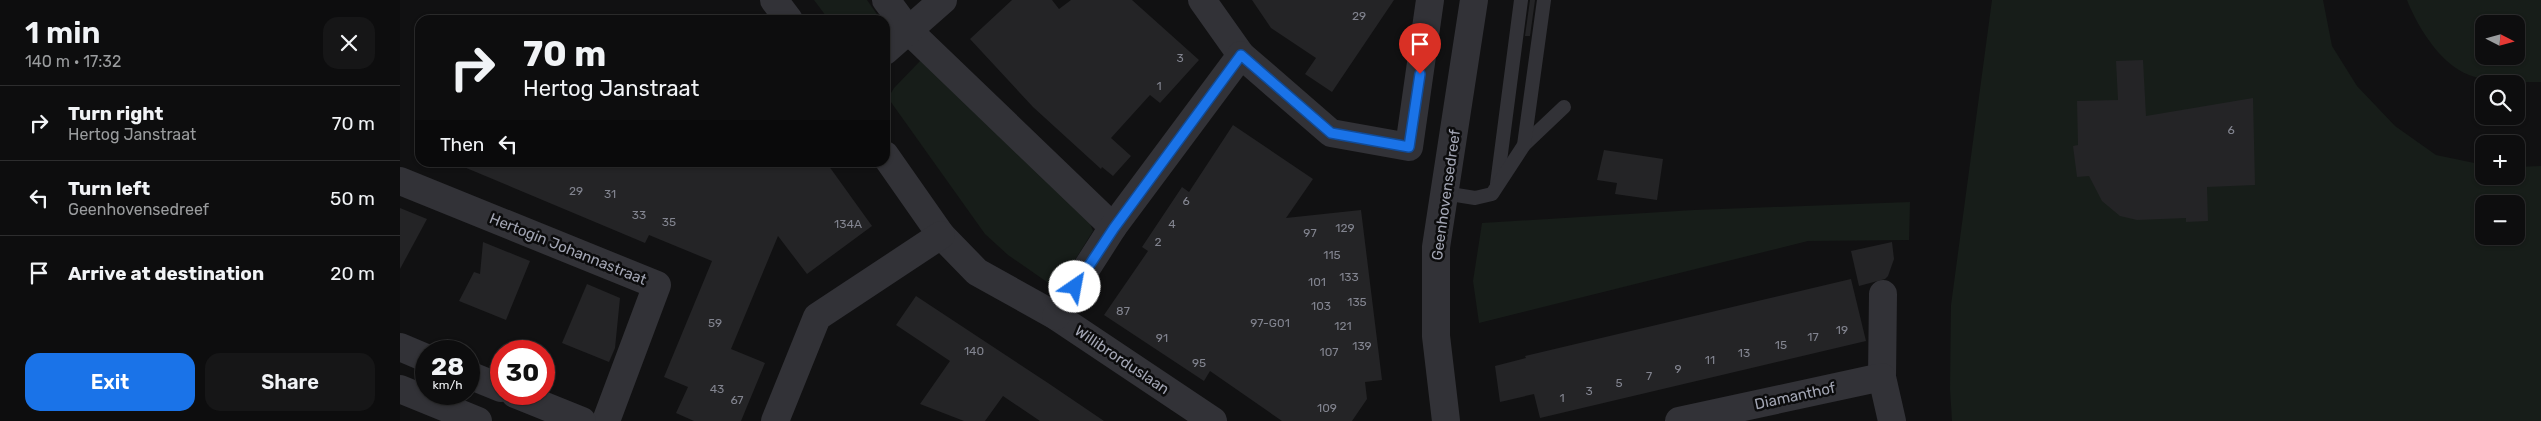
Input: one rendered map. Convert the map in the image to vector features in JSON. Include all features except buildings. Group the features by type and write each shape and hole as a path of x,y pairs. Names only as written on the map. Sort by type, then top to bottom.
{"street":[{"path":"774,0 785,15"},
{"path":"886,0 909,31 1114,228"},
{"path":"890,47 943,0"},
{"path":"1202,0 1241,55 1331,133 1409,147 1430,0"},
{"name":"Geenhovensedreef","path":"1446,421 1436,326 1436,247 1474,0"},
{"path":"1056,316 1114,228 1241,55"},
{"name":"Willibrorduslaan","path":"890,161 941,235 978,272 1056,316 1213,421"},
{"name":"Hertogin Johannastraat","path":"400,181 656,285 606,421"},
{"path":"775,421 817,316 941,235"},
{"path":"1883,294 1882,377 1892,421"},
{"path":"400,348 415,354"},
{"name":"Diamanthof","path":"1679,421 1882,377"},
{"path":"400,389 478,421"},
{"path":"542,405 582,421"}],"lane":[{"path":"1497,187 1521,0"},
{"path":"1524,145 1544,0"},
{"path":"1444,193 1475,198 1492,194 1524,145 1564,107"}],"shaded area":[{"path":"814,0 867,0 878,15 825,15"},
{"path":"1992,0 2323,0 2332,46 2357,86 2395,126 2436,155 2475,163 2475,185 2525,185 2525,167 2541,166 2541,421 1952,421 1950,389 1951,305"},
{"path":"2407,0 2541,0 2541,82 2525,82 2525,75 2475,75 2475,77 2463,73 2442,57 2418,23"},
{"path":"921,60 1086,213 1093,231 1057,289 1008,255 985,234 890,101 890,95"},
{"path":"1910,202 1909,240 1808,241 1479,323 1473,281 1482,223 1694,210"}],"route":[{"path":"1075,287 1114,228 1241,55 1331,133 1409,147 1420,74"}]}
